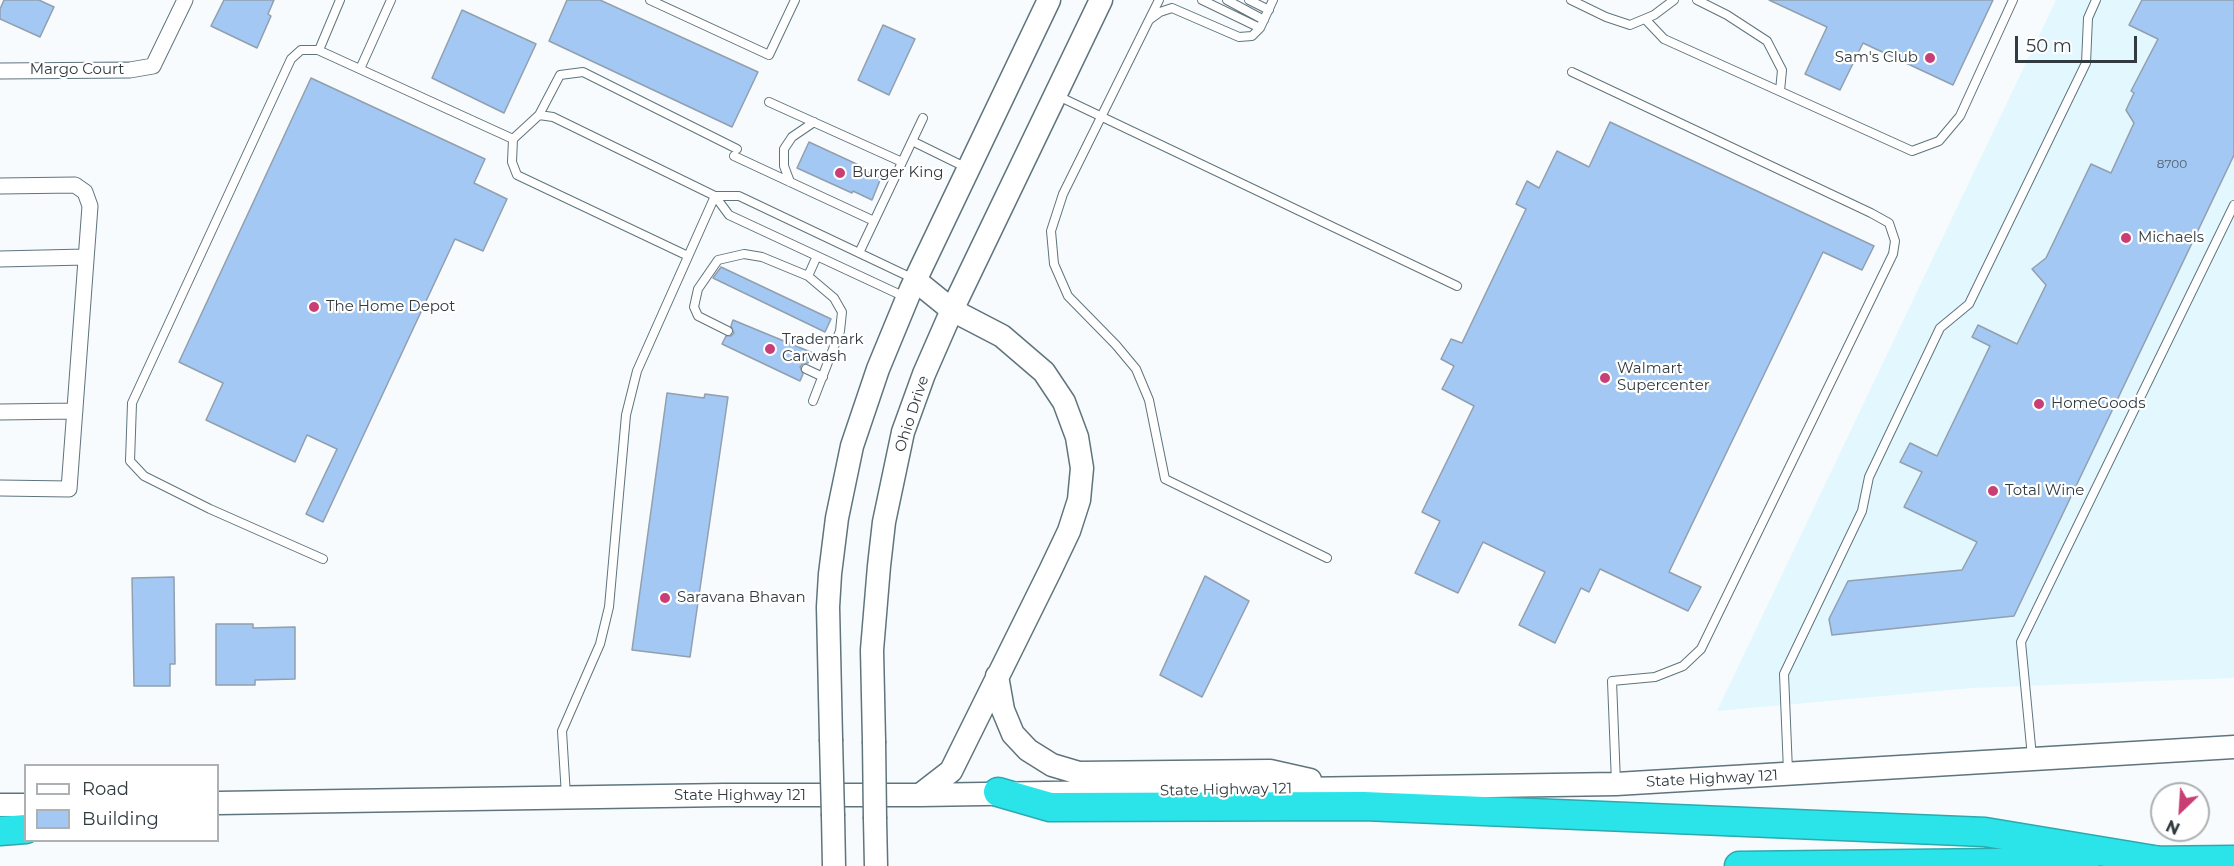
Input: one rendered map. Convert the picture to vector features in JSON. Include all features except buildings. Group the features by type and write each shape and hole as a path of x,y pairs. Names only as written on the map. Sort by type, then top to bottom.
{"highway":[{"path":"998,792 1050,807 1376,806 1985,832 2160,861"},
{"path":"0,831 24,829"},
{"path":"1739,866 2234,860"}],"main road":[{"path":"834,866 828,607 837,518 852,446 865,404 911,289 1049,0"},
{"name":"Ohio Drive","path":"876,866 873,639 884,522 903,432 924,374 952,310 1101,0"},
{"path":"911,289 1002,336 1044,372 1064,402 1077,437 1082,468 1079,500 1069,531 951,771 920,795"},
{"path":"997,676 1003,710 1013,734 1028,750 1052,765 1079,772 1270,771 1351,788"},
{"name":"State Highway 121","path":"219,803 1616,784 2234,747"},
{"path":"0,805 24,805"}],"street":[{"name":"Margo Court","path":"0,71 130,70 153,66 185,0"},
{"path":"0,186 75,185 85,192 90,206 69,489 0,488"},
{"path":"0,259 85,256"},
{"path":"0,412 75,411"}],"lane":[{"path":"319,50 340,0"},
{"path":"360,69 391,0"},
{"path":"650,0 769,55 795,0"},
{"path":"1158,0 1063,194 1051,231 1054,264 1068,296 1136,369 1149,400 1165,479 1327,558"},
{"path":"1202,0 1260,28"},
{"path":"1227,0 1264,20"},
{"path":"1249,0 1269,10"},
{"path":"1571,0 1606,17 1630,25 1645,19 1674,0"},
{"path":"1697,0 1727,15 1767,41 1782,70 1780,91"},
{"path":"1645,19 1664,39 1912,151 1939,141 1960,116 2013,0"},
{"path":"1789,774 1784,674 1862,512 1869,477 1940,328 1969,304 2086,63 2088,18 2096,0"},
{"path":"1149,20 1160,12 1172,8 1239,37 1252,36 1260,28 1272,1"},
{"path":"323,560 210,509 144,476 130,461 132,403 291,59 301,50 319,50 513,139"},
{"path":"688,256 517,175 512,162 513,139 539,115 560,75 583,72 790,182 874,221"},
{"path":"1572,72 1871,213 1889,223 1895,241 1893,254 1701,649 1683,666 1655,677 1612,681 1616,784"},
{"path":"1055,95 1457,286"},
{"path":"769,102 902,162"},
{"path":"539,115 553,117 715,196 739,196 859,253 911,289"},
{"path":"859,253 923,118"},
{"path":"790,182 784,166 784,149 792,137 814,122"},
{"path":"912,141 968,169"},
{"path":"715,196 729,214 816,256 911,289"},
{"path":"566,797 562,731 600,644 609,607 626,415 637,372 715,196"},
{"path":"2032,759 2021,642 2233,209"},
{"path":"728,331 698,316 694,306 698,289 718,260 744,254 762,257 808,276 834,298 842,312 840,331 813,400"},
{"path":"808,276 816,256"},
{"path":"806,369 823,377"}],"shaded area":[{"path":"2056,0 2234,0 2234,678 1972,688 1717,711"}],"place":[{"name":"Sam's Club","path":"1930,58"},
{"name":"Burger King","path":"840,173"},
{"name":"Michaels","path":"2126,238"},
{"name":"The Home Depot","path":"314,307"},
{"name":"Trademark Carwash","path":"770,349"},
{"name":"Walmart Supercenter","path":"1605,378"},
{"name":"HomeGoods","path":"2039,404"},
{"name":"Total Wine","path":"1993,491"},
{"name":"Saravana Bhavan","path":"665,598"}]}
